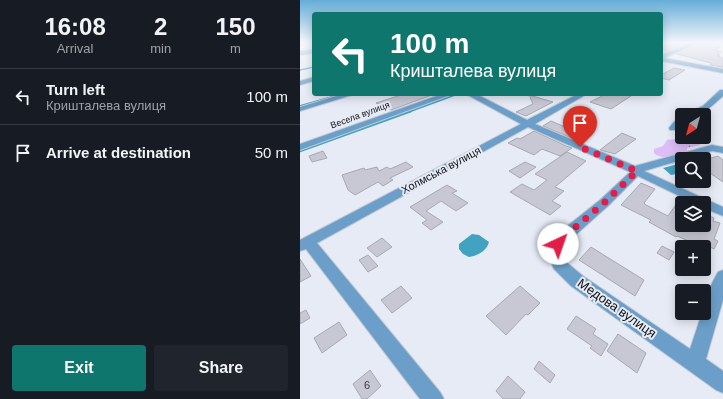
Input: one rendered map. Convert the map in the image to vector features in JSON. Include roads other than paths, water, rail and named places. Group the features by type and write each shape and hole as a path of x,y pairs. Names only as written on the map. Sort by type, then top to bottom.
{"street":[{"path":"677,62 723,72"},
{"path":"300,83 312,80"},
{"path":"706,108 723,92"},
{"path":"300,109 344,96"},
{"name":"Весела вулиця","path":"300,148 443,96"},
{"path":"474,96 526,123 636,171 723,212"},
{"name":"Холмська вулиця","path":"304,244 526,123 579,96"},
{"path":"636,171 712,148 723,150"},
{"name":"Медова вулиця","path":"636,171 604,203 566,235 554,252 559,265 577,281 723,382"},
{"path":"304,244 433,399"},
{"path":"695,362 717,290 723,277"}],"water":[{"path":"675,165 675,174 671,175 663,168"},
{"path":"472,234 479,235 489,242 486,248 481,252 475,256 469,257 463,254 459,249 459,244"}],"waterway":[{"path":"300,70 312,67"},
{"path":"300,106 336,96"},
{"path":"408,112 452,96"},
{"path":"300,151 411,111"}]}
